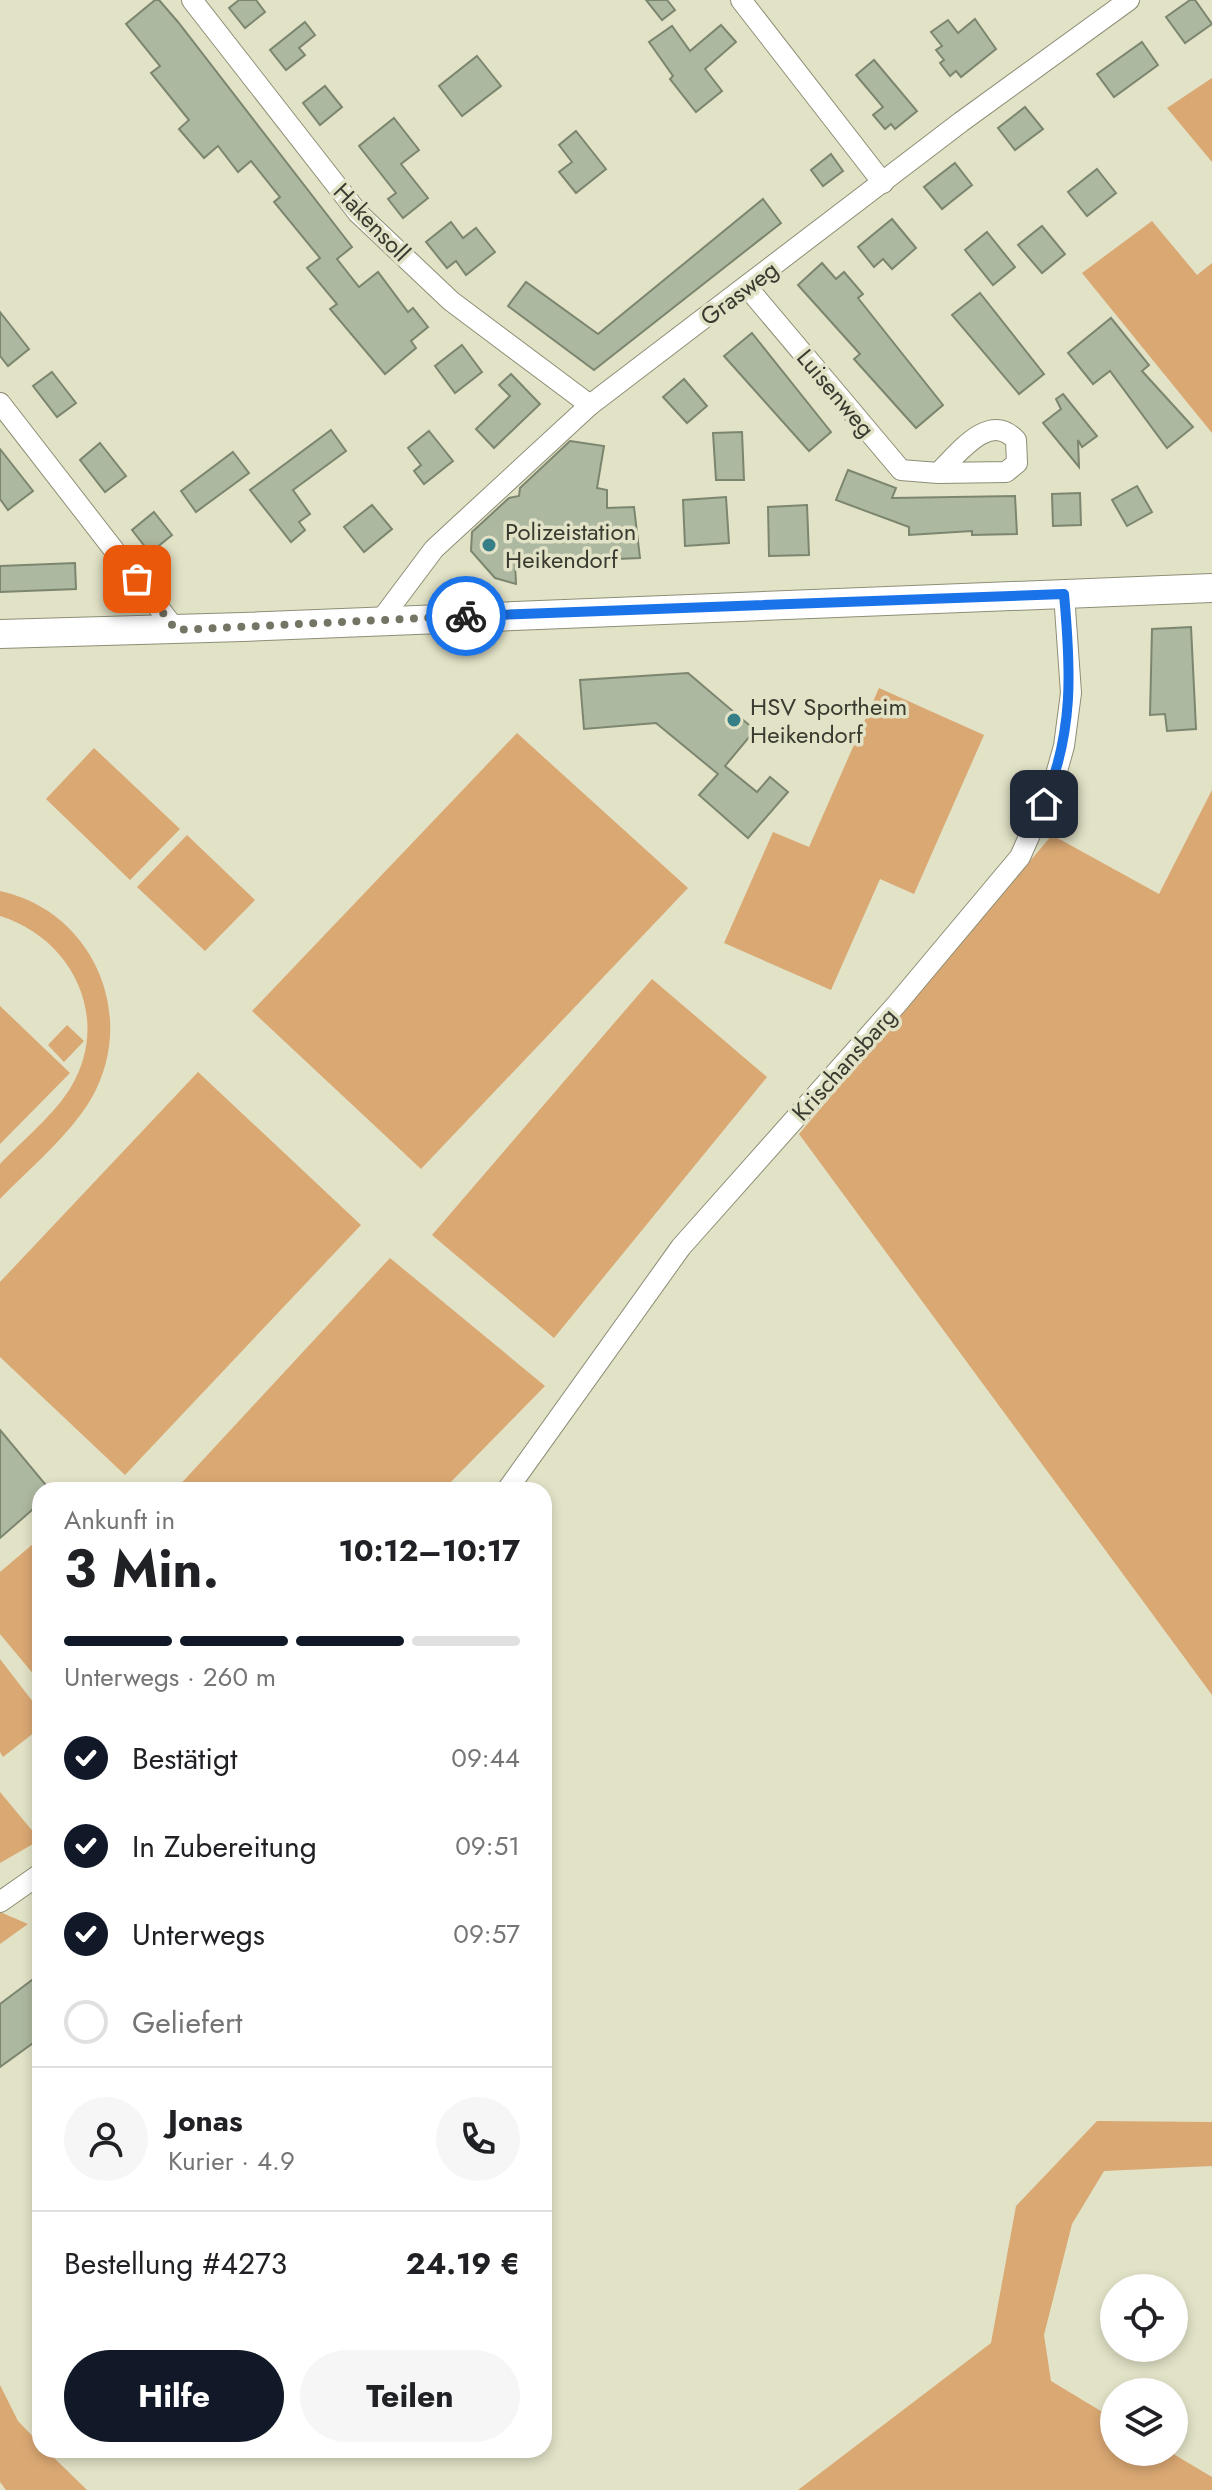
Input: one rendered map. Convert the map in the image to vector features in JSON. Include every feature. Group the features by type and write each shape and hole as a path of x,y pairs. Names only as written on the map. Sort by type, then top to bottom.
{"street":[{"name":"Hakensoll","path":"192,0 358,213 451,301 590,405"},
{"path":"741,0 883,183"},
{"name":"Grasweg","path":"380,621 434,549 590,405 1129,0"},
{"name":"Luisenweg","path":"747,287 901,470 938,473"},
{"path":"0,403 176,630"},
{"path":"0,634 176,630 1212,588"},
{"name":"Krischansbarg","path":"513,1482 681,1247 906,993 1020,857 1055,778 1064,746 1071,693 1064,594"},
{"path":"0,1902 32,1880"}],"shaded area":[{"path":"1212,78 1212,162 1167,108"},
{"path":"1152,221 1197,275 1212,263 1212,433 1082,273"},
{"path":"879,688 984,735 914,894 880,879 831,990 724,943 773,832 809,847"},
{"path":"517,733 688,888 421,1169 252,1011"},
{"path":"94,748 180,829 130,880 46,799"},
{"path":"1212,790 1212,1695 799,1134 1052,835 1159,894"},
{"path":"187,835 255,900 205,951 137,887"},
{"path":"0,891 33,902 60,920 82,944 98,971 108,1002 110,1034 105,1067 82,1113 0,1199 0,1164 47,1117 71,1087 83,1061 87,1034 86,1008 78,984 65,962 47,942 25,927 0,916"},
{"path":"652,979 767,1077 554,1338 432,1235"},
{"path":"0,1006 70,1073 0,1144"},
{"path":"67,1025 84,1041 64,1062 48,1045"},
{"path":"198,1072 361,1225 125,1475 0,1357 0,1282"},
{"path":"390,1258 545,1386 451,1482 182,1482"},
{"path":"32,1545 32,1672 0,1634 0,1572"},
{"path":"0,1659 32,1701 32,1734 3,1757 0,1752"},
{"path":"0,1792 32,1830 32,1845 0,1863"},
{"path":"0,1912 28,1924 0,1944"},
{"path":"1097,2121 1212,2122 1212,2166 1104,2171 1072,2224 1044,2335 1051,2381 1100,2411 1100,2466 1188,2466 1188,2463 1212,2477 1212,2490 798,2490 991,2343 1016,2206"},
{"path":"0,2385 18,2421 32,2436 32,2458 54,2458 87,2490 6,2490 0,2482"}],"building":[{"path":"159,0 178,22 352,247 337,259 359,287 378,272 408,312 413,308 428,327 411,341 416,348 385,374 330,309 337,304 307,268 320,258 274,202 280,197 251,161 238,172 218,146 204,158 179,129 189,120 151,73 160,66 126,24"},
{"path":"239,0 256,0 265,12 245,28 229,8"},
{"path":"646,0 667,0 675,10 662,20"},
{"path":"1190,0 1195,0 1212,24 1185,43 1166,17"},
{"path":"975,19 996,49 961,77 956,71 950,76 940,63 944,60 936,50 942,46 931,32 948,20 958,33"},
{"path":"305,22 315,35 299,48 305,55 286,70 270,50"},
{"path":"721,25 736,42 705,69 722,91 696,112 670,79 673,76 649,42 672,26 690,51"},
{"path":"1142,42 1158,65 1114,97 1097,74"},
{"path":"477,56 501,86 462,116 439,86"},
{"path":"874,60 917,111 895,129 891,124 885,129 873,115 883,107 856,75"},
{"path":"325,86 342,107 320,125 303,103"},
{"path":"1025,107 1043,129 1015,150 998,128"},
{"path":"394,118 419,150 401,164 428,198 403,218 388,199 396,193 359,146"},
{"path":"576,131 606,169 576,193 559,172 572,162 559,145"},
{"path":"831,154 843,171 823,186 811,170"},
{"path":"955,163 972,185 942,209 924,187"},
{"path":"1097,169 1116,193 1087,216 1068,192"},
{"path":"763,199 781,223 594,370 508,306 526,282 598,334"},
{"path":"892,219 916,248 892,269 883,259 874,267 858,247"},
{"path":"451,222 463,238 476,228 495,252 466,275 456,261 447,268 426,242"},
{"path":"1042,226 1065,254 1042,273 1018,245"},
{"path":"987,232 1015,267 993,285 965,250"},
{"path":"822,263 836,279 844,272 863,294 858,298 943,405 916,428 854,359 860,354 798,285"},
{"path":"980,293 1044,374 1019,394 952,315"},
{"path":"0,312 29,349 8,366 0,356"},
{"path":"1111,318 1149,365 1142,371 1193,427 1167,448 1110,371 1093,384 1068,353"},
{"path":"752,333 831,432 809,451 724,356"},
{"path":"462,345 482,372 455,393 435,366"},
{"path":"52,372 76,403 57,417 33,386"},
{"path":"511,374 540,404 494,448 476,429 510,396 499,385"},
{"path":"684,379 707,406 687,423 663,397"},
{"path":"1063,394 1097,436 1082,447 1078,440 1079,467 1043,423 1061,409 1056,399"},
{"path":"331,430 346,451 293,490 310,514 299,522 305,530 291,542 250,490"},
{"path":"429,431 453,461 424,484 414,471 421,465 408,448"},
{"path":"742,432 744,480 716,480 713,433"},
{"path":"570,441 604,446 597,488 607,490 607,508 634,507 640,558 515,563 516,584 495,578 471,551 472,532 509,498 519,496 520,488"},
{"path":"100,443 126,476 105,492 80,460"},
{"path":"0,449 33,491 8,510 0,499"},
{"path":"233,452 249,473 196,512 181,491"},
{"path":"848,470 896,488 892,498 1015,496 1017,534 972,535 972,531 909,535 909,527 836,500"},
{"path":"1137,486 1152,512 1127,526 1112,500"},
{"path":"1080,493 1081,525 1053,526 1052,494"},
{"path":"726,497 729,543 685,546 683,500"},
{"path":"372,505 392,529 364,552 344,527"},
{"path":"807,505 809,555 769,556 768,507"},
{"path":"154,512 172,535 150,553 132,530"},
{"path":"75,563 76,589 0,592 0,566"},
{"path":"1191,627 1196,729 1167,731 1165,714 1150,715 1152,629"},
{"path":"688,673 755,730 725,766 757,792 770,777 788,792 748,838 699,795 718,774 656,723 584,729 580,680"},
{"path":"0,1430 43,1482 32,1482 32,1510 0,1538"},
{"path":"32,1980 32,2044 0,2067 0,2004"}],"way so far":[{"path":"137,579 176,630 466,616"}],"place":[{"name":"Polizeistation Heikendorf","path":"489,545"},
{"name":"HSV Sportheim Heikendorf","path":"734,720"}],"route":[{"path":"466,616 1064,594 1071,693 1064,746 1044,804"}]}
